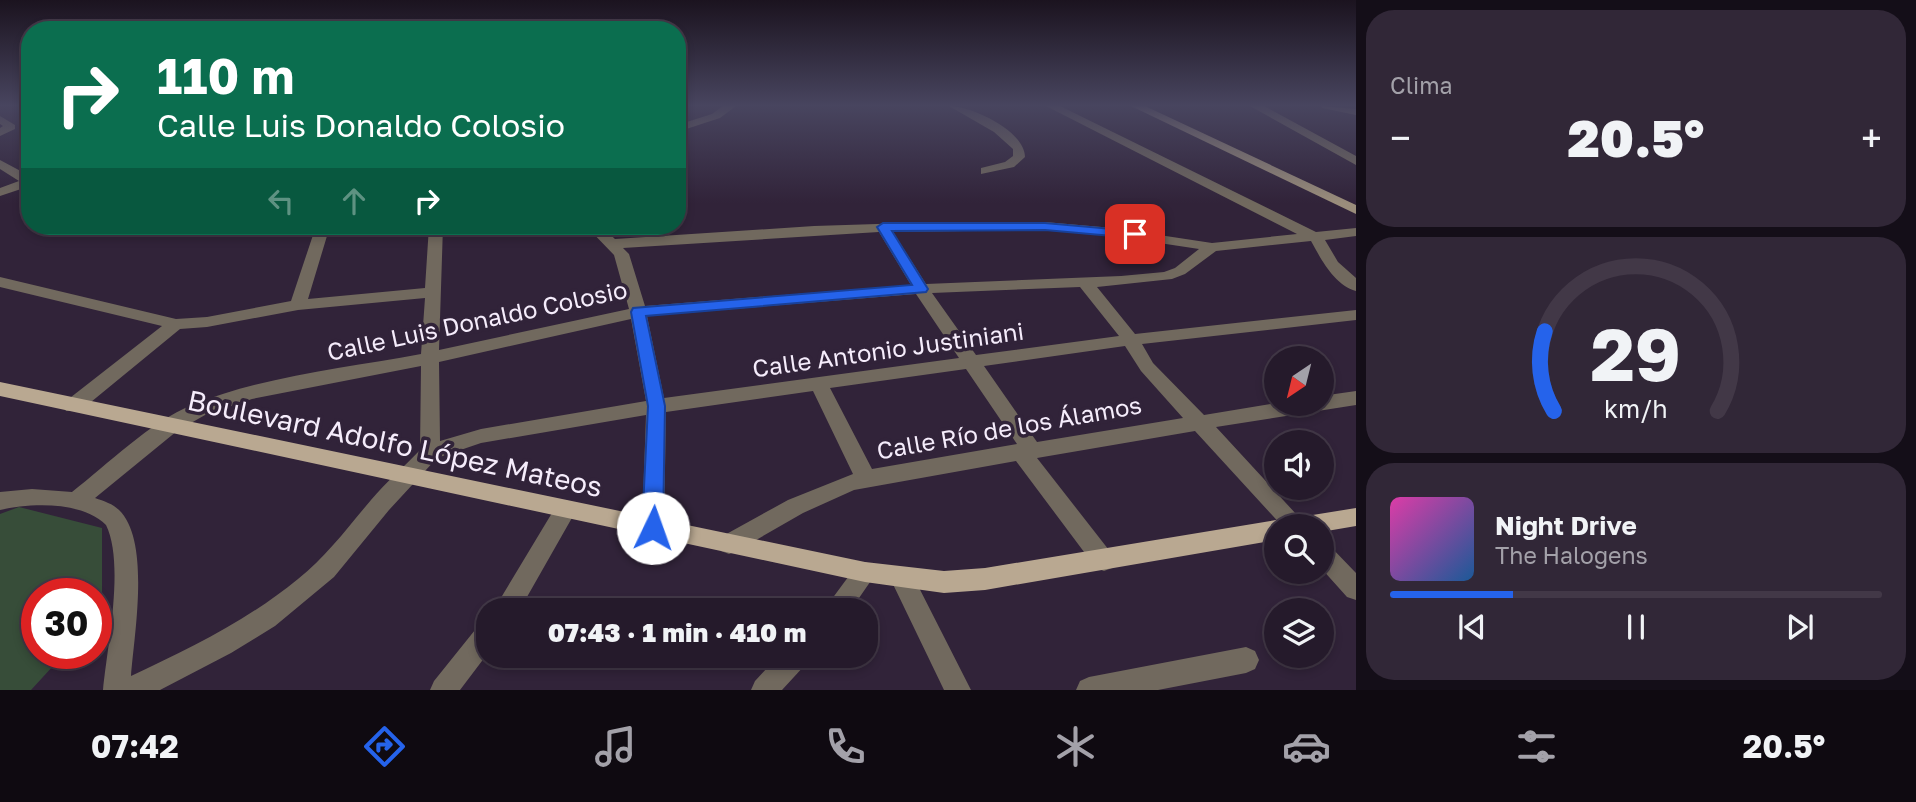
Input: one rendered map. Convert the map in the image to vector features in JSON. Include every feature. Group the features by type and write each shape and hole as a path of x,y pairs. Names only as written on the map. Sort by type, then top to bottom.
{"main road":[{"name":"Boulevard Adolfo López Mateos","path":"0,389 729,544 902,578 944,582 985,579 1264,532"},
{"path":"1334,521 1356,517"}],"street":[{"path":"986,172 1014,164 1020,158 1018,145 1010,138"},
{"path":"1116,138 1317,237 1332,265 1356,286"},
{"path":"1205,138 1356,209"},
{"path":"1315,138 1356,161"},
{"path":"1320,141 1356,148"},
{"path":"0,164 21,177"},
{"path":"0,192 21,185"},
{"path":"613,244 883,227 1045,226 1114,232 1212,247 1356,232"},
{"path":"883,227 1025,450 1104,561"},
{"path":"298,305 320,235"},
{"path":"131,690 225,643 308,587 430,452 430,358 436,235"},
{"path":"603,235 613,244 627,267 656,406 653,528"},
{"name":"Calle Luis Donaldo Colosio","path":"75,502 170,426 198,410 250,393 430,358 638,312 921,289 1166,276 1180,271 1212,247"},
{"path":"1083,281 1120,324 1147,366 1284,514"},
{"path":"0,282 176,324 207,322 298,305 433,292"},
{"name":"Calle Antonio Justiniani","path":"430,452 481,436 656,406 970,361 1356,314"},
{"path":"73,406 176,324"},
{"path":"819,384 866,478"},
{"path":"1334,401 1356,398"},
{"name":"Calle Río de los Álamos","path":"729,544 786,511 841,485 866,478 1264,412"},
{"path":"0,501 29,497 75,502 112,517 120,527 124,544 126,592 116,690"},
{"path":"513,598 566,509"},
{"path":"1334,566 1356,589"},
{"path":"845,598 865,572"},
{"path":"902,578 958,690"},
{"path":"443,690 476,648"},
{"path":"1089,690 1246,660"},
{"path":"764,690 785,668"}],"green space":[{"path":"19,507 102,528 102,578 21,578 21,669 50,669 31,690 0,690 0,514"}],"route":[{"path":"653,528 656,406 638,312 921,289 883,227 1045,226 1135,234"}]}
